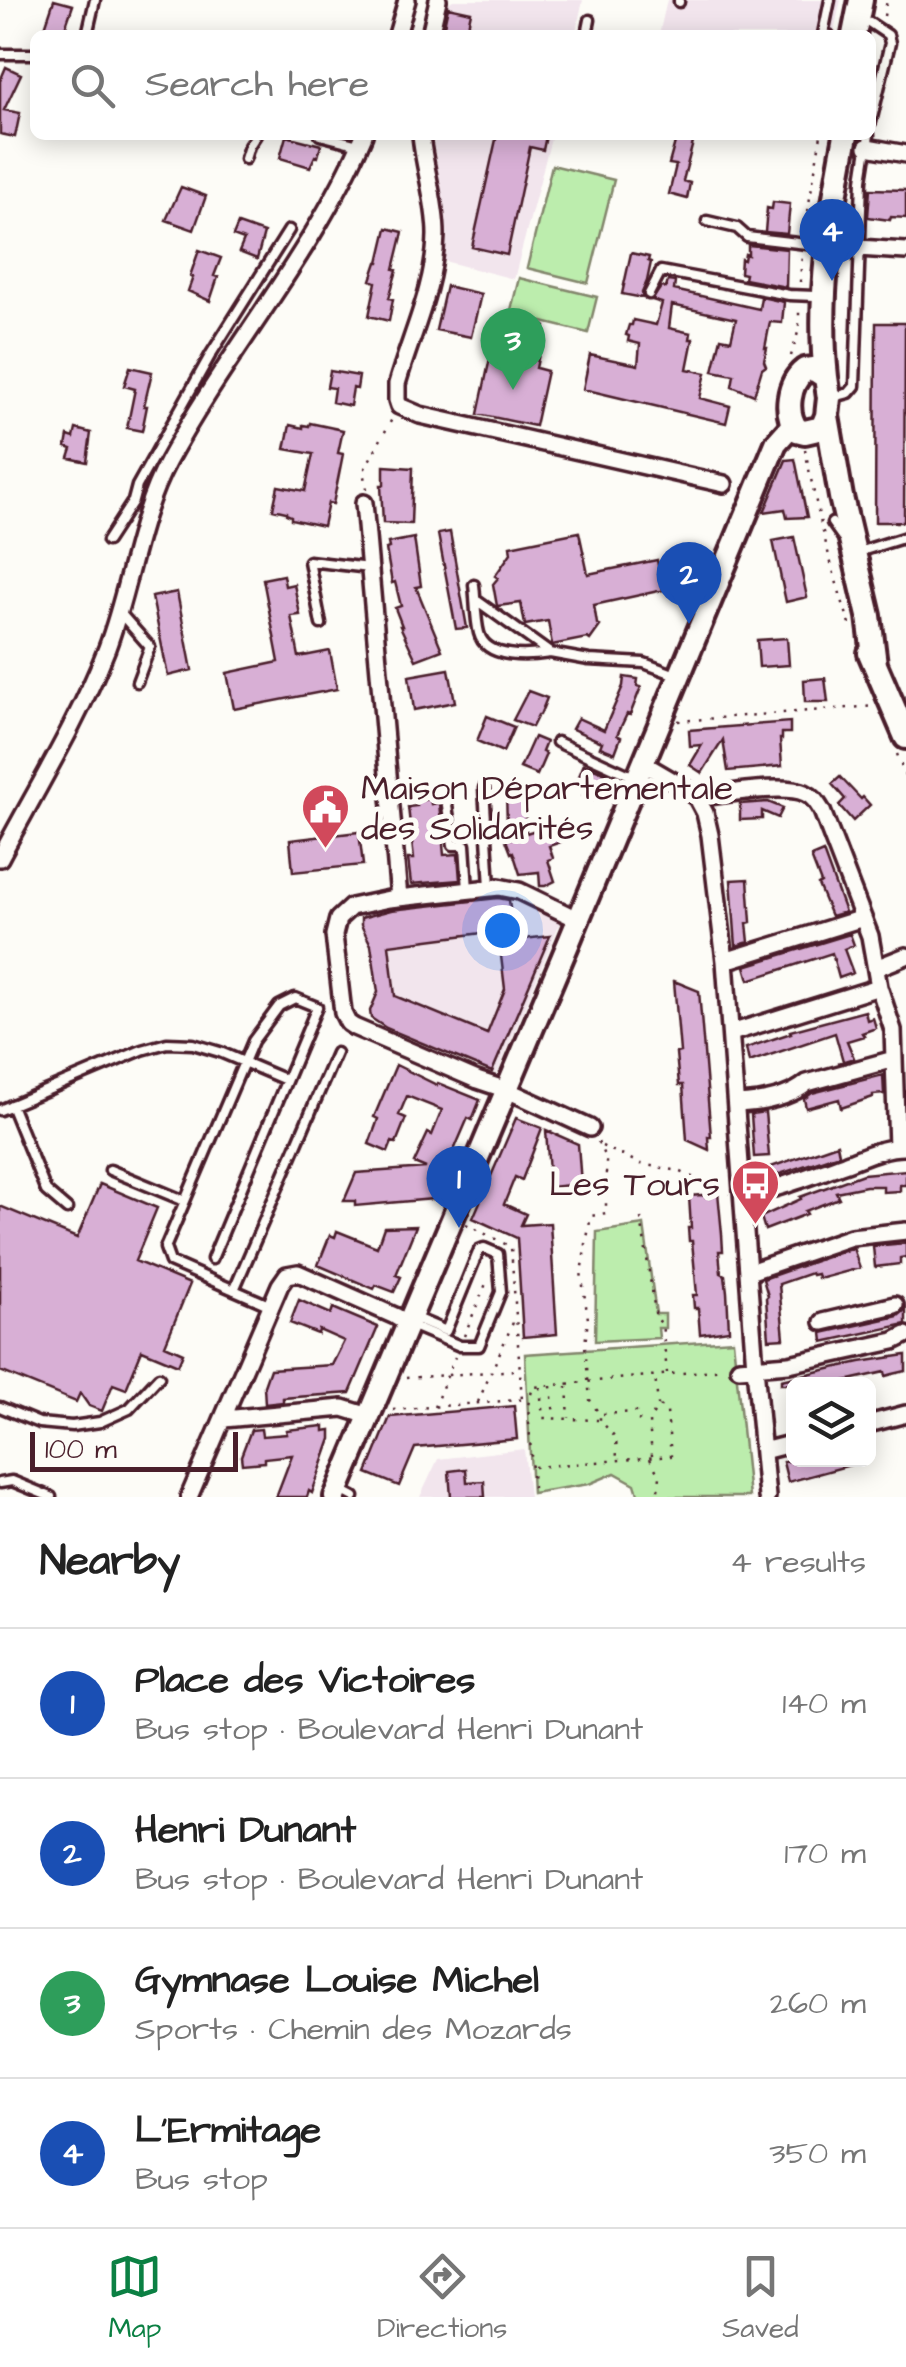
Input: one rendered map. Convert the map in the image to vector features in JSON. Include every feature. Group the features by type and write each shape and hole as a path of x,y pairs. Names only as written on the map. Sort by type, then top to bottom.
{"main road":[{"path":"861,0 866,23"},
{"path":"832,140 815,245 815,332 822,398 869,616 875,664"},
{"path":"860,140 825,264 821,461 856,618 906,738"},
{"path":"793,383 822,398 805,432 797,430 790,412 793,383"},
{"path":"342,1491 410,1320 514,1093 578,920 776,443 792,425"}],"street":[{"path":"398,30 407,0"},
{"path":"431,30 438,0"},
{"path":"0,858 108,647 166,465 244,336 318,227 361,140"},
{"path":"422,140 436,231 435,252 426,294 396,384 400,406 420,415 724,484"},
{"path":"863,140 906,154"},
{"path":"858,248 906,250"},
{"path":"364,503 400,898"},
{"path":"640,772 680,785 697,798 710,834 725,961 749,1272 747,1367 764,1451 767,1497"},
{"path":"697,798 789,789 814,798 870,936 879,987 900,1029 894,1059 901,1094 902,1147 743,1196"},
{"path":"578,920 510,888 490,887 351,907 335,926 334,947 345,1018 354,1027 590,1128"},
{"path":"725,961 863,918"},
{"path":"876,968 906,956"},
{"path":"731,1033 879,987"},
{"path":"736,1104 758,1103 797,1091 807,1083 894,1059"},
{"path":"749,1272 843,1239 906,1231"},
{"path":"190,1497 287,1275 298,1273 410,1320"},
{"path":"823,1322 895,1305"},
{"path":"874,1309 884,1343"},
{"path":"747,1367 789,1364 906,1335"},
{"path":"224,1418 343,1408 370,1414"},
{"path":"876,1422 906,1414"},
{"path":"764,1451 786,1446"}],"lane":[{"path":"88,30 95,0"},
{"path":"826,30 830,0"},
{"path":"588,30 590,20"},
{"path":"866,23 888,35 890,42 876,101"},
{"path":"0,54 30,54"},
{"path":"245,160 253,140"},
{"path":"822,398 849,393 855,386 860,140"},
{"path":"707,221 737,228 748,237 815,245"},
{"path":"107,541 133,502 138,486 211,354 289,230"},
{"path":"650,294 661,270 789,295 816,296"},
{"path":"133,502 147,515"},
{"path":"832,523 854,553 906,537"},
{"path":"321,624 309,561 369,568"},
{"path":"474,585 479,633 488,647 496,651 528,656 550,652 588,660 644,663 680,676"},
{"path":"476,600 550,652"},
{"path":"118,610 150,646 136,682"},
{"path":"557,742 623,770 640,772"},
{"path":"484,788 490,887"},
{"path":"446,799 452,845 465,844 468,890"},
{"path":"212,1259 316,1008 295,998 282,1003 253,1040 165,1248 170,1262 271,1306"},
{"path":"0,1110 167,1043 193,1044 220,1052 286,1080"},
{"path":"234,1290 336,1053"},
{"path":"11,1105 46,1192 67,1208"},
{"path":"110,1170 185,1201"},
{"path":"479,1250 498,1254 501,1292 479,1346 460,1346 410,1320 446,1331 479,1250"},
{"path":"0,1406 39,1422 72,1426 100,1422 128,1409 159,1377"},
{"path":"0,1483 12,1481 51,1497"}],"path":[{"path":"364,503 368,497 363,472 400,406"},
{"path":"662,720 891,704"},
{"path":"590,1128 606,1160 606,1213 591,1216 580,1272 588,1319 588,1382 590,1400 600,1420 616,1438 617,1460"},
{"path":"600,1145 641,1164 679,1171 725,1193 743,1196"},
{"path":"641,1218 656,1319 662,1323 667,1375"},
{"path":"434,1407 503,1243"},
{"path":"477,1403 516,1317"},
{"path":"533,1488 533,1387 747,1367"},
{"path":"402,1378 520,1370"},
{"path":"655,1376 658,1405 650,1422 650,1457 660,1476 657,1497"},
{"path":"566,1384 569,1419"},
{"path":"551,1385 554,1419"},
{"path":"540,1386 542,1418 600,1420"},
{"path":"370,1414 530,1399"},
{"path":"532,1467 671,1456 668,1412 658,1405"},
{"path":"600,1414 636,1412 637,1420 650,1422"}],"shaded area":[{"path":"583,0 576,30 443,30 448,3"},
{"path":"667,0 841,0 834,30 660,30"},
{"path":"433,140 551,140 514,279 444,261 446,219"},
{"path":"511,895 562,918 497,1074 386,1028 371,1018 379,989 371,945 360,921 364,915"},
{"path":"524,1449 529,1497 420,1497 438,1459"}],"green space":[{"path":"552,165 614,180 588,283 527,268"},
{"path":"519,278 597,297 588,333 510,314"},
{"path":"644,1225 656,1314 665,1314 665,1328 658,1328 659,1338 595,1341 597,1232"},
{"path":"733,1340 749,1497 639,1497 635,1484 615,1473 589,1484 532,1493 525,1354"}],"building":[{"path":"54,0 73,5 64,30 45,27"},
{"path":"448,7 471,12 467,30 443,30"},
{"path":"6,67 21,74 4,110 20,113 15,137 0,134 0,81"},
{"path":"285,140 321,145 310,167 280,158"},
{"path":"496,140 545,140 543,150 530,147 507,255 472,247"},
{"path":"676,140 694,140 683,181 690,183 687,199 669,194 676,165 669,164"},
{"path":"181,187 206,196 194,230 166,220"},
{"path":"870,189 906,190 906,218 868,217"},
{"path":"773,202 790,204 787,234 765,232 767,208 772,209"},
{"path":"238,224 264,233 257,259 239,252 244,240 233,236"},
{"path":"387,228 403,232 389,298 393,299 389,321 369,316 376,282 371,280"},
{"path":"748,245 787,249 786,287 744,279 745,274 740,273 741,259 748,255"},
{"path":"199,250 221,258 210,301 188,291"},
{"path":"631,253 649,257 651,262 643,298 622,294"},
{"path":"668,281 675,282 674,290 759,309 761,297 784,302 782,323 770,322 766,366 754,395 732,386 734,375 713,371 721,338 731,340 736,319 672,305 669,328 691,333 693,339 687,369 706,373 700,398 730,406 726,423 583,389 590,355 638,365 640,344 628,341 629,325 633,320 656,325 662,303 652,300"},
{"path":"446,286 481,294 471,337 436,330"},
{"path":"499,316 545,326 536,368 547,371 535,426 478,414"},
{"path":"876,323 905,323 904,522 875,522"},
{"path":"130,367 152,372 142,431 127,428 135,389 124,386"},
{"path":"330,371 359,376 350,406 332,402 334,388 327,387"},
{"path":"310,423 343,430 338,453 343,454 333,504 328,503 323,526 291,519 286,512 273,509 278,486 305,491 313,454 285,449 290,425 303,428"},
{"path":"76,429 91,433 87,462 69,458 72,449 66,447 68,436 74,438"},
{"path":"795,459 807,517 787,518 785,509 764,512 786,460"},
{"path":"384,466 413,468 411,524 383,523"},
{"path":"450,532 467,628 456,629 438,534"},
{"path":"579,532 588,574 657,560 663,590 594,605 600,626 590,640 552,645 548,621 525,625 521,603 497,606 493,584 511,553 510,546"},
{"path":"794,537 807,597 786,602 773,541"},
{"path":"414,538 421,586 416,587 442,650 416,660 395,608 401,606 386,549 388,543"},
{"path":"283,575 285,586 294,584 300,615 291,616 299,657 330,651 337,689 234,709 227,673 279,662 263,579"},
{"path":"177,592 192,670 168,676 152,597"},
{"path":"787,638 789,665 759,667 757,640"},
{"path":"449,669 455,702 414,710 409,676"},
{"path":"624,677 638,679 637,686 641,687 617,735 621,737 615,753 600,747 602,742 572,729 578,718 604,730"},
{"path":"825,678 828,702 805,702 804,680"},
{"path":"528,691 547,698 532,727 513,720"},
{"path":"487,716 514,727 503,752 477,741"},
{"path":"790,722 790,733 782,733 780,739 782,766 728,771 723,740 702,773 690,765 702,745 690,746 689,730"},
{"path":"534,737 546,742 542,752 546,754 537,775 520,768"},
{"path":"584,764 606,773 595,800 575,786"},
{"path":"840,777 870,805 853,821 839,805 845,799 832,784"},
{"path":"506,792 524,792 526,833 539,829 541,835 557,829 561,842 549,846 553,858 548,860 555,881 545,886 540,886 539,872 520,874 511,853 506,840 512,838 507,825"},
{"path":"430,799 431,804 439,803 444,855 458,854 460,880 411,884 408,859 414,859 408,807"},
{"path":"768,802 783,808 778,818 762,811 762,819 740,820 740,804"},
{"name":"Maison Départementale des Solidarités","path":"359,832 363,865 293,872 290,840"},
{"path":"823,852 845,912 831,916 811,857"},
{"path":"748,879 749,942 736,946 731,880"},
{"path":"498,898 509,900 514,940 550,936 492,1072 386,1028 371,1018 378,992 371,945 361,918 391,910","holes":["498,931 505,989 487,1034 395,996 389,945"]},
{"path":"850,934 854,945 844,949 853,973 839,978 832,953 749,980 745,966"},
{"path":"674,981 699,991 709,1150 687,1140 676,1053 680,1052"},
{"path":"865,1011 867,1020 873,1018 876,1028 847,1041 854,1058 838,1063 843,1061 835,1033 749,1062 746,1048 790,1031"},
{"path":"396,1065 480,1100 472,1120 468,1118 433,1199 355,1206 355,1201 344,1201 356,1173 426,1168 414,1163 442,1110 407,1096 399,1115 406,1118 396,1143 392,1142 388,1152 369,1144 378,1119 374,1117"},
{"path":"883,1075 884,1094 841,1108 839,1099 806,1108 804,1099 812,1093"},
{"path":"765,1112 769,1156 754,1157 751,1114"},
{"path":"516,1118 542,1128 522,1180 515,1177 504,1204 526,1214 521,1225 550,1223 557,1334 523,1337 517,1238 473,1218"},
{"path":"546,1130 578,1144 581,1184 550,1187"},
{"path":"837,1144 839,1154 771,1177 768,1168"},
{"path":"906,1170 906,1185 900,1185 900,1191 883,1192 883,1186 866,1186 836,1192 839,1198 765,1230 761,1217 800,1197 863,1174"},
{"path":"717,1182 723,1251 719,1251 729,1330 700,1334 698,1308 694,1308 693,1295 697,1295 689,1241 689,1196 710,1198"},
{"path":"100,1184 157,1208 135,1261 190,1284 165,1345 183,1353 178,1365 142,1350 126,1389 113,1384 102,1411 89,1406 80,1393 76,1402 0,1371 0,1206 77,1238"},
{"path":"416,1226 396,1275 401,1277 394,1292 376,1285 374,1289 318,1265 330,1235 335,1237 337,1231 377,1247 384,1227"},
{"path":"906,1243 906,1257 900,1258 900,1264 875,1267 873,1246"},
{"path":"853,1248 860,1268 823,1278 811,1273 779,1284 784,1338 769,1339 768,1296 763,1279"},
{"path":"299,1300 331,1314 333,1308 378,1327 350,1393 283,1398 283,1402 265,1404 264,1386 270,1369 332,1365 344,1341 290,1323"},
{"path":"906,1307 906,1324 823,1342 822,1333 898,1316"},
{"path":"906,1355 906,1371 886,1376 885,1372 863,1377 794,1377"},
{"path":"514,1406 517,1439 415,1448 399,1486 367,1473 390,1417"},
{"path":"324,1426 324,1431 331,1430 331,1439 312,1493 309,1491 307,1497 276,1497 292,1455 242,1464 241,1456 251,1430 261,1429 262,1436"},
{"path":"783,1462 786,1467 843,1467 788,1482"},
{"path":"466,1469 467,1482 484,1481 485,1497 451,1497 449,1471"}],"place":[{"name":"L'Ermitage","path":"832,281"},
{"name":"Gymnase Louise Michel","path":"513,390"},
{"name":"Henri Dunant","path":"689,624"},
{"name":"Maison Départementale des Solidarités","path":"326,850"},
{"name":"Les Tours","path":"755,1226"},
{"name":"Place des Victoires","path":"459,1228"}]}
